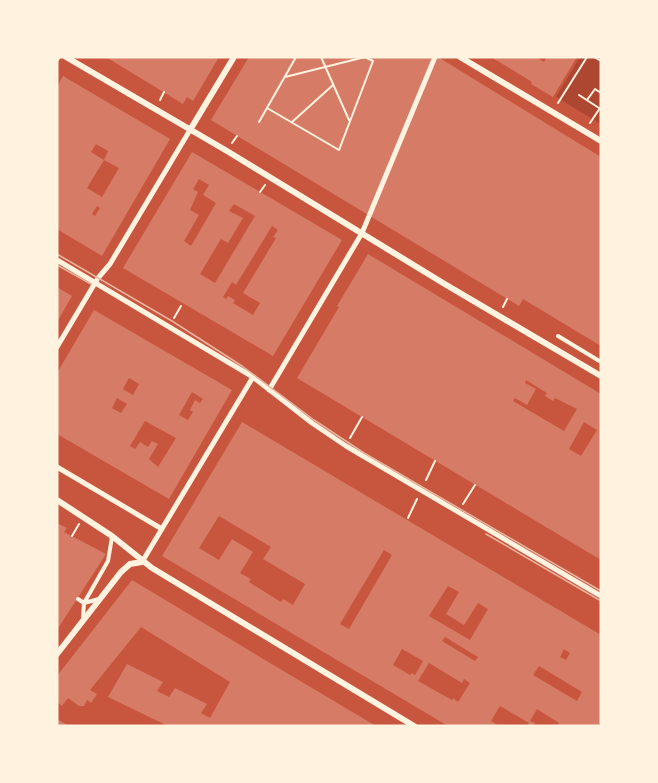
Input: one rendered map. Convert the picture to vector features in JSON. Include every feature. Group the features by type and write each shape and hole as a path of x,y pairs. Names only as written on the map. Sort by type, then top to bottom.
{"street":[{"path":"66,57 601,376"},
{"path":"57,347 95,282 110,264 234,57"},
{"path":"269,390 362,233 435,57"},
{"path":"460,57 601,141"},
{"path":"57,260 253,376 312,423 346,446 601,596"},
{"path":"57,654 121,572 130,564 142,562 253,376"},
{"path":"57,467 162,529"},
{"path":"57,500 112,536 142,562 414,726"}],"lane":[{"path":"558,336 601,362"},
{"path":"83,618 84,603 108,561 112,536"},
{"path":"78,599 84,603 99,599"}],"path":[{"path":"259,122 296,57"},
{"path":"321,57 349,122"},
{"path":"267,108 339,150 373,61 365,57 285,77"},
{"path":"557,104 587,57"},
{"path":"594,57 601,61"},
{"path":"292,122 333,85"},
{"path":"587,100 595,89 601,93"},
{"path":"579,95 601,108 585,131"},
{"path":"170,326 181,306"},
{"path":"346,446 362,417"},
{"path":"408,518 435,460"},
{"path":"458,512 475,485"}],"shaded area":[{"path":"580,57 601,57 601,124 556,97"}],"building":[{"path":"106,57 219,57 193,101 187,97 183,104"},
{"path":"249,57 438,57 601,157 601,346 523,299 519,306 211,120"},
{"path":"491,57 536,57 544,62 547,57 577,57 553,97"},
{"path":"63,76 170,139 102,256 57,229 57,87","holes":["96,144 108,151 104,160 91,152","104,160 119,168 102,197 87,188","97,206 100,208 95,216 92,214"]},
{"path":"192,152 342,240 273,356 123,268","holes":["199,179 209,185 203,195 216,203 191,246 184,241 199,215 190,210 198,192 193,189","234,204 255,216 215,283 200,274 221,239 228,243 243,218 229,211","272,226 278,230 273,237 276,238 243,293 260,303 253,315 233,303 235,300 228,296 226,299 223,297 232,282 236,285"]},
{"path":"368,254 601,394 601,560 297,378 339,307 337,306","holes":["526,380 547,393 545,396 553,401 555,398 577,409 564,431 513,401 515,398 527,405 536,389 525,383","584,422 597,430 581,456 569,449"]},
{"path":"57,287 72,296 57,322"},
{"path":"94,310 232,390 169,499 57,434 57,373","holes":["129,378 139,384 133,395 123,389","192,392 203,399 200,403 195,400 190,410 193,412 188,420 179,415","117,398 127,404 121,413 112,408","145,421 176,438 158,467 149,459 158,444 152,441 148,447 140,442 135,449 130,446"]},
{"path":"242,422 601,635 601,721 598,726 557,726 559,723 537,709 530,721 535,723 533,726 527,726 529,723 500,706 491,721 499,726 448,726 162,556","holes":["219,516 271,547 263,559 305,584 293,605 283,599 281,602 249,582 251,579 240,573 253,552 232,539 219,560 199,548","384,550 392,555 349,629 340,624","448,586 459,592 446,614 464,625 478,603 488,609 470,640 429,616","445,637 478,657 475,661 442,641","402,649 423,661 415,675 412,673 410,675 393,665","564,649 570,653 566,660 560,657","429,663 462,683 464,679 470,683 458,702 453,698 452,700 418,681","539,666 582,692 577,701 533,675"]},
{"path":"57,523 67,528 64,532 106,554 57,630"},
{"path":"132,580 376,726 168,726 108,697 127,664 163,682 157,691 169,697 175,688 207,704 201,713 210,718 230,682 141,627 90,690 97,694 91,703 87,700 84,706 79,706 68,698 62,706 57,702 57,676"},
{"path":"57,719 69,726 57,726"}],"tram line":[{"path":"57,254 172,321 242,366 314,420 364,453 601,591"},
{"path":"57,265 91,284"},
{"path":"486,534 601,601"}]}
